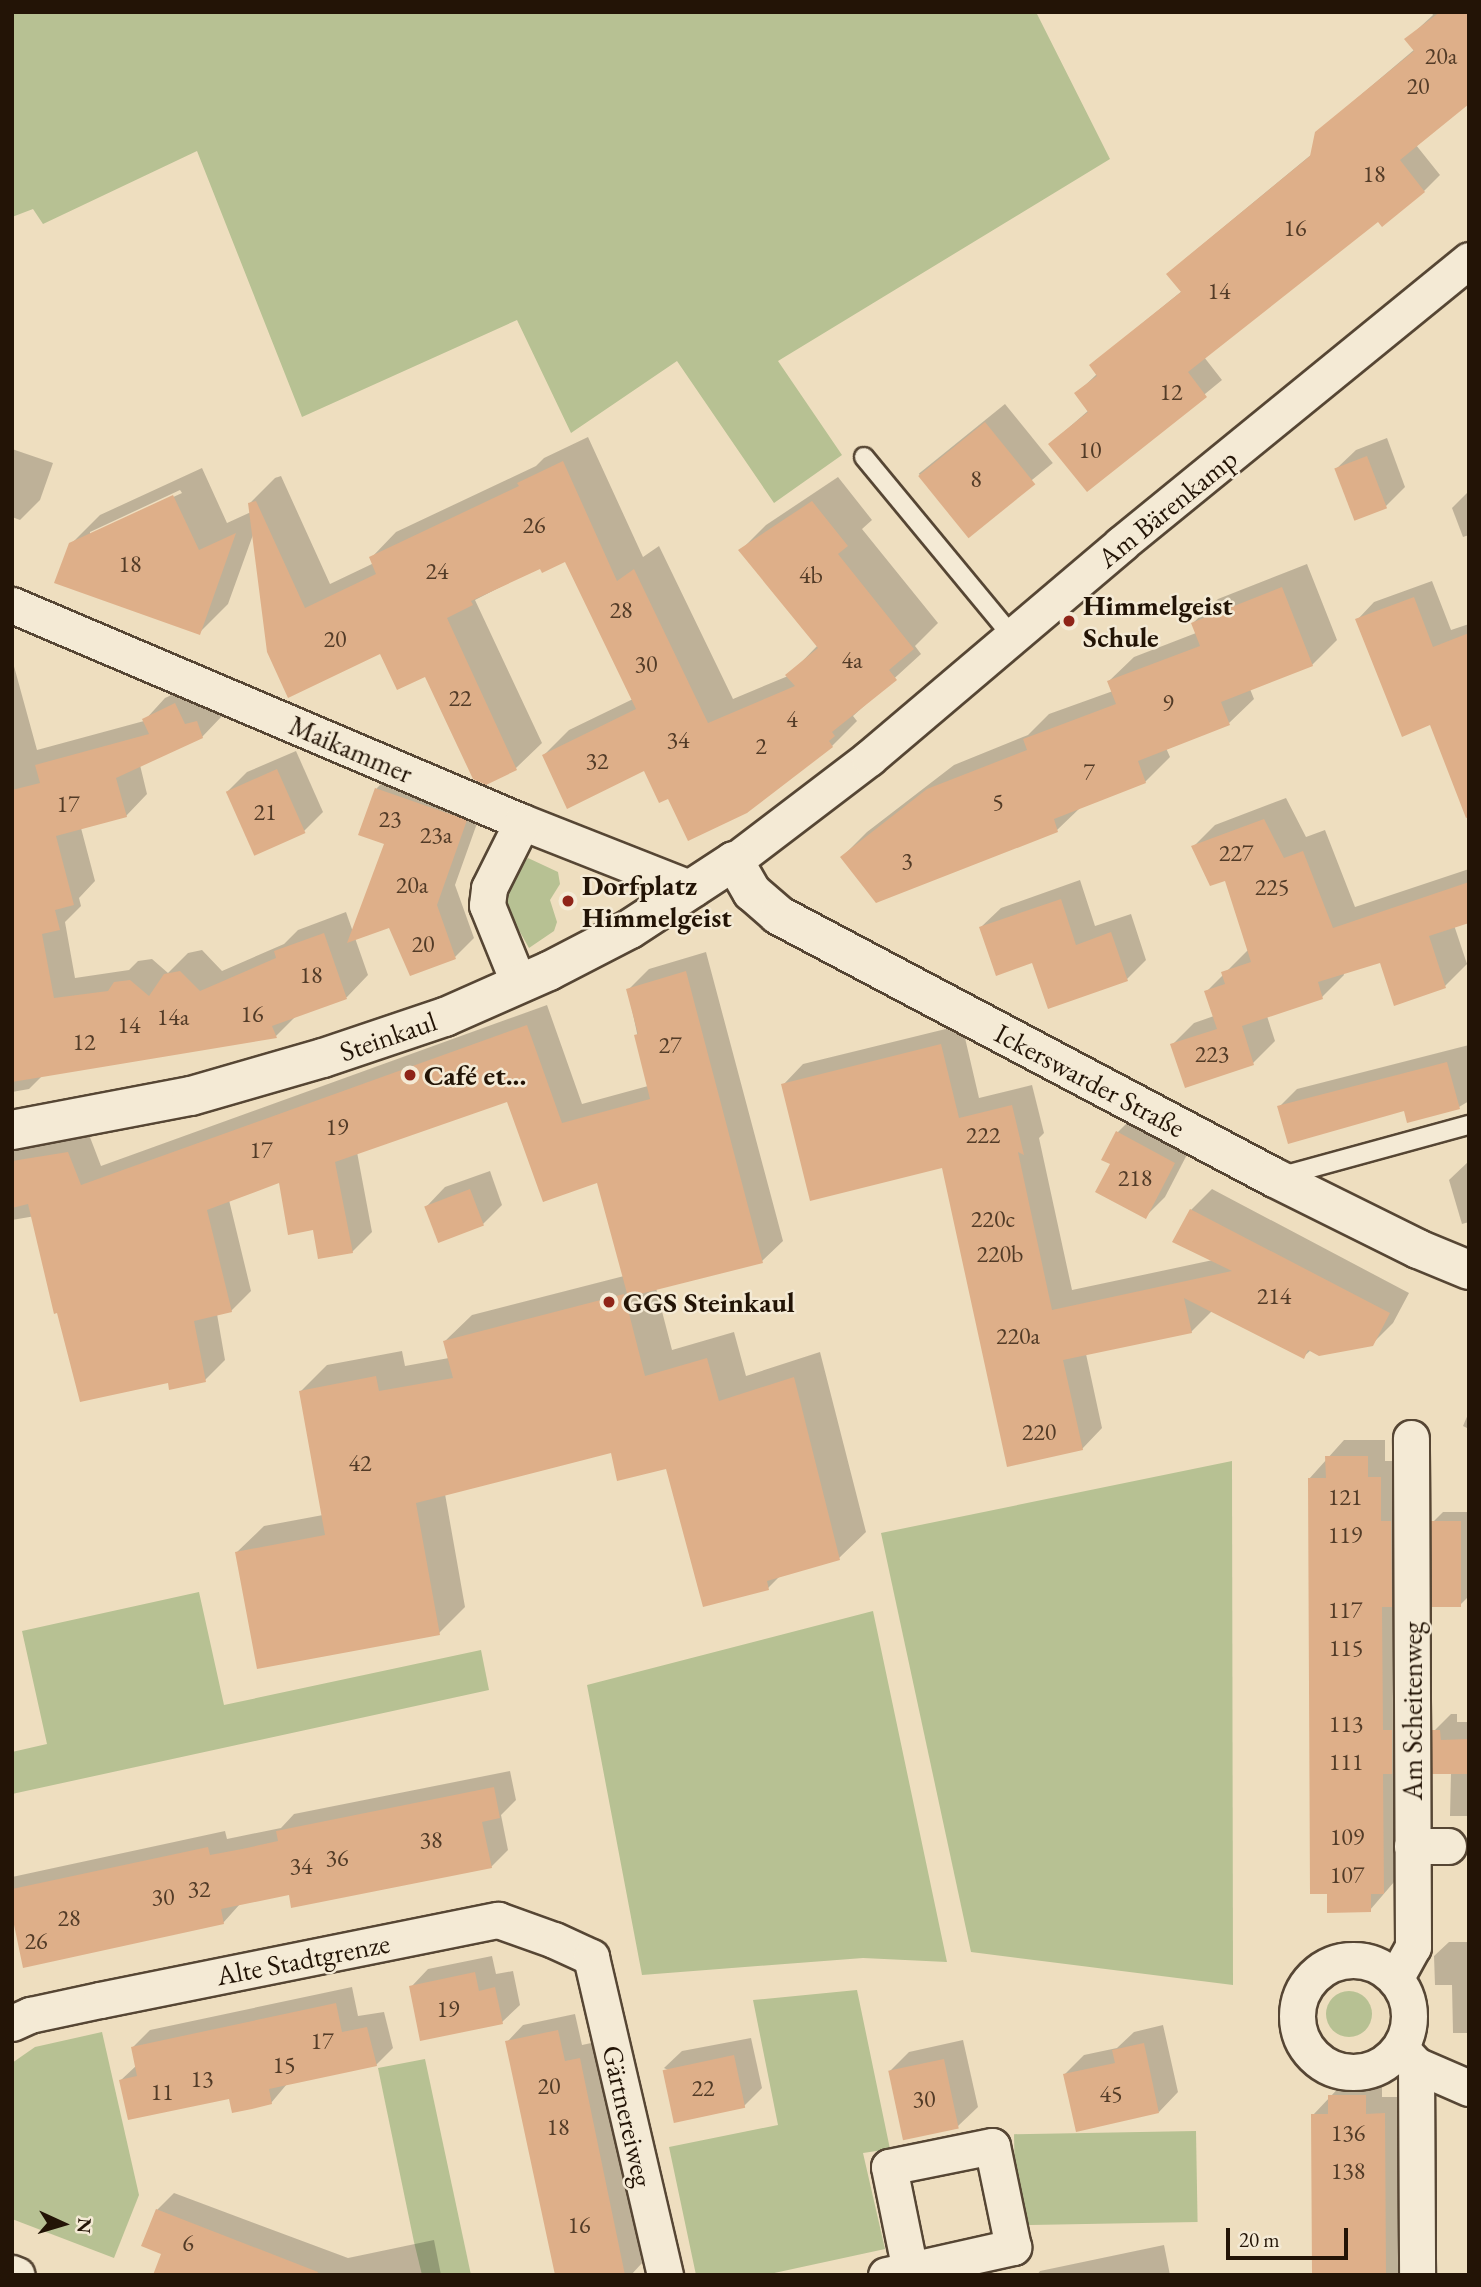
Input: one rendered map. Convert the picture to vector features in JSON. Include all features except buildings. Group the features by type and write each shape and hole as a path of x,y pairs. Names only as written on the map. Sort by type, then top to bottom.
{"street":[{"name":"Am Bärenkamp","path":"734,861 869,758 1469,260"},
{"name":"Maikammer","path":"12,606 522,822 692,889"},
{"path":"519,984 487,905 489,888 522,822"},
{"name":"Steinkaul","path":"12,1130 204,1093 323,1058 445,1017 630,929 734,861"},
{"name":"Ickerswarder Straße","path":"734,861 752,892 778,915 1275,1178 1418,1249 1469,1270"},
{"name":"Am Scheitenweg","path":"1395,1979 1413,1947 1411,1437"},
{"path":"1412,1846 1448,1846"},
{"name":"Alte Stadtgrenze","path":"12,2023 30,2015 100,2000 498,1920 591,1957"},
{"name":"Gärtnereiweg","path":"591,1957 665,2275"},
{"path":"1418,2275 1407,2056 1409,2020 1403,1992 1395,1979 1378,1967 1359,1961 1331,1965 1309,1981 1297,2006 1297,2020 1305,2047 1325,2065 1338,2071 1366,2071 1390,2058 1407,2056 1469,2088"}],"lane":[{"path":"864,457 1013,637"},
{"path":"1275,1178 1469,1125"}],"green space":[{"path":"12,12 1036,12 1110,159 778,361 842,455 774,503 677,361 571,433 517,320 302,417 197,151 43,224 33,209 12,217"},
{"path":"528,858 558,872 560,884 550,900 557,922 554,931 529,948 503,902 505,883"},
{"path":"1232,1461 1233,1985 971,1952 881,1533"},
{"path":"199,1592 224,1705 481,1650 489,1690 12,1794 12,1752 47,1744 22,1631"},
{"path":"873,1611 947,1962 863,1958 642,1975 587,1685"},
{"path":"857,1990 890,2149 863,2153 885,2249 765,2275 696,2275 669,2147 778,2125 753,2000"},
{"path":"1349,1991 1365,1998 1372,2014 1365,2030 1349,2037 1333,2030 1326,2014 1333,1998"},
{"path":"102,2032 139,2195 114,2258 12,2219 12,2063 35,2047"},
{"path":"425,2059 471,2275 422,2275 414,2242 378,2068"},
{"path":"1196,2131 1198,2222 1016,2225 1014,2134"}],"place":[{"name":"Himmelgeist Schule","path":"1069,621"},
{"name":"Dorfplatz Himmelgeist","path":"568,901"},
{"name":"Café et...","path":"410,1075"},
{"name":"GGS Steinkaul","path":"609,1302"}]}
